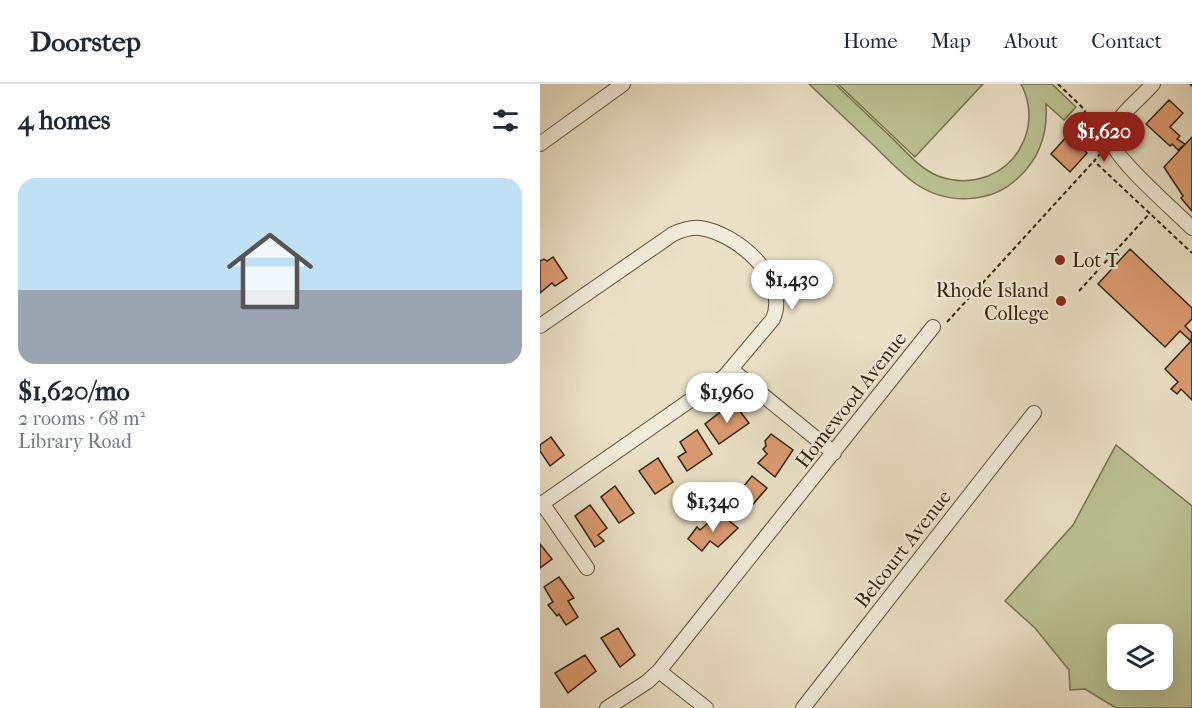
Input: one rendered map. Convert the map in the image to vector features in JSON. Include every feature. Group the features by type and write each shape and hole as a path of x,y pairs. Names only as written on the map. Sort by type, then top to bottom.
{"street":[{"path":"540,144 623,84"},
{"path":"1153,84 1118,122 1110,140 1121,159 1192,228"},
{"path":"540,326 673,234 685,229 699,228 713,231 743,248 768,275 774,288 776,311 773,319 732,370 713,386 541,504 587,568"},
{"name":"Homewood Avenue","path":"607,708 659,671 933,327"},
{"path":"732,370 834,453"},
{"name":"Belcourt Avenue","path":"803,708 1034,413"},
{"path":"659,671 705,708"}],"path":[{"path":"933,327 946,323 1094,161"},
{"path":"1078,291 1163,200"}],"green space":[{"path":"809,84 835,84 920,165 938,176 957,180 988,176 1005,166 1016,154 1026,134 1029,117 1027,100 1021,84 1052,84 1076,107 1064,120 1046,104 1046,125 1037,153 1026,170 1007,187 982,197 955,198 941,196 916,184"},
{"path":"838,84 983,84 915,157"},
{"path":"1116,445 1192,506 1192,708 1116,708 1085,689 1070,690 1069,670 1035,628 1005,601 1073,525"}],"building":[{"path":"1169,100 1183,113 1170,127 1180,136 1177,139 1185,144 1178,150 1172,144 1170,146 1146,124"},
{"path":"1068,135 1087,153 1070,172 1051,154"},
{"path":"1192,137 1192,211 1181,198 1183,196 1164,167"},
{"path":"1130,249 1192,308 1192,319 1185,326 1192,333 1191,341 1180,331 1165,347 1098,284"},
{"path":"553,257 567,278 555,286 552,283 540,293 540,261 544,259 547,261"},
{"path":"1192,340 1192,400 1181,389 1177,394 1171,389 1178,382 1165,369"},
{"path":"728,406 730,410 736,406 749,423 719,444 705,424"},
{"path":"697,430 712,454 687,471 678,457 686,452 680,442"},
{"path":"771,434 793,450 775,477 758,463 767,454 763,449 766,446 765,441"},
{"path":"551,437 564,455 550,466 540,451 540,445"},
{"path":"658,458 673,482 655,494 639,471"},
{"path":"752,476 767,488 749,509 735,497"},
{"path":"615,486 634,513 619,523 601,497"},
{"path":"590,505 607,528 598,535 604,541 595,547 575,516"},
{"path":"719,513 738,528 718,547 710,541 702,551 688,539 697,527 700,530 708,523 711,524"},
{"path":"540,544 552,559 540,568"},
{"path":"559,577 574,598 568,601 578,617 566,625 559,614 557,616 548,605 553,602 544,587"},
{"path":"618,628 635,655 620,667 601,638"},
{"path":"585,655 596,671 568,693 555,673"}],"place":[{"name":"Lot T","path":"1060,260"},
{"name":"Rhode Island College","path":"1061,301"}]}
